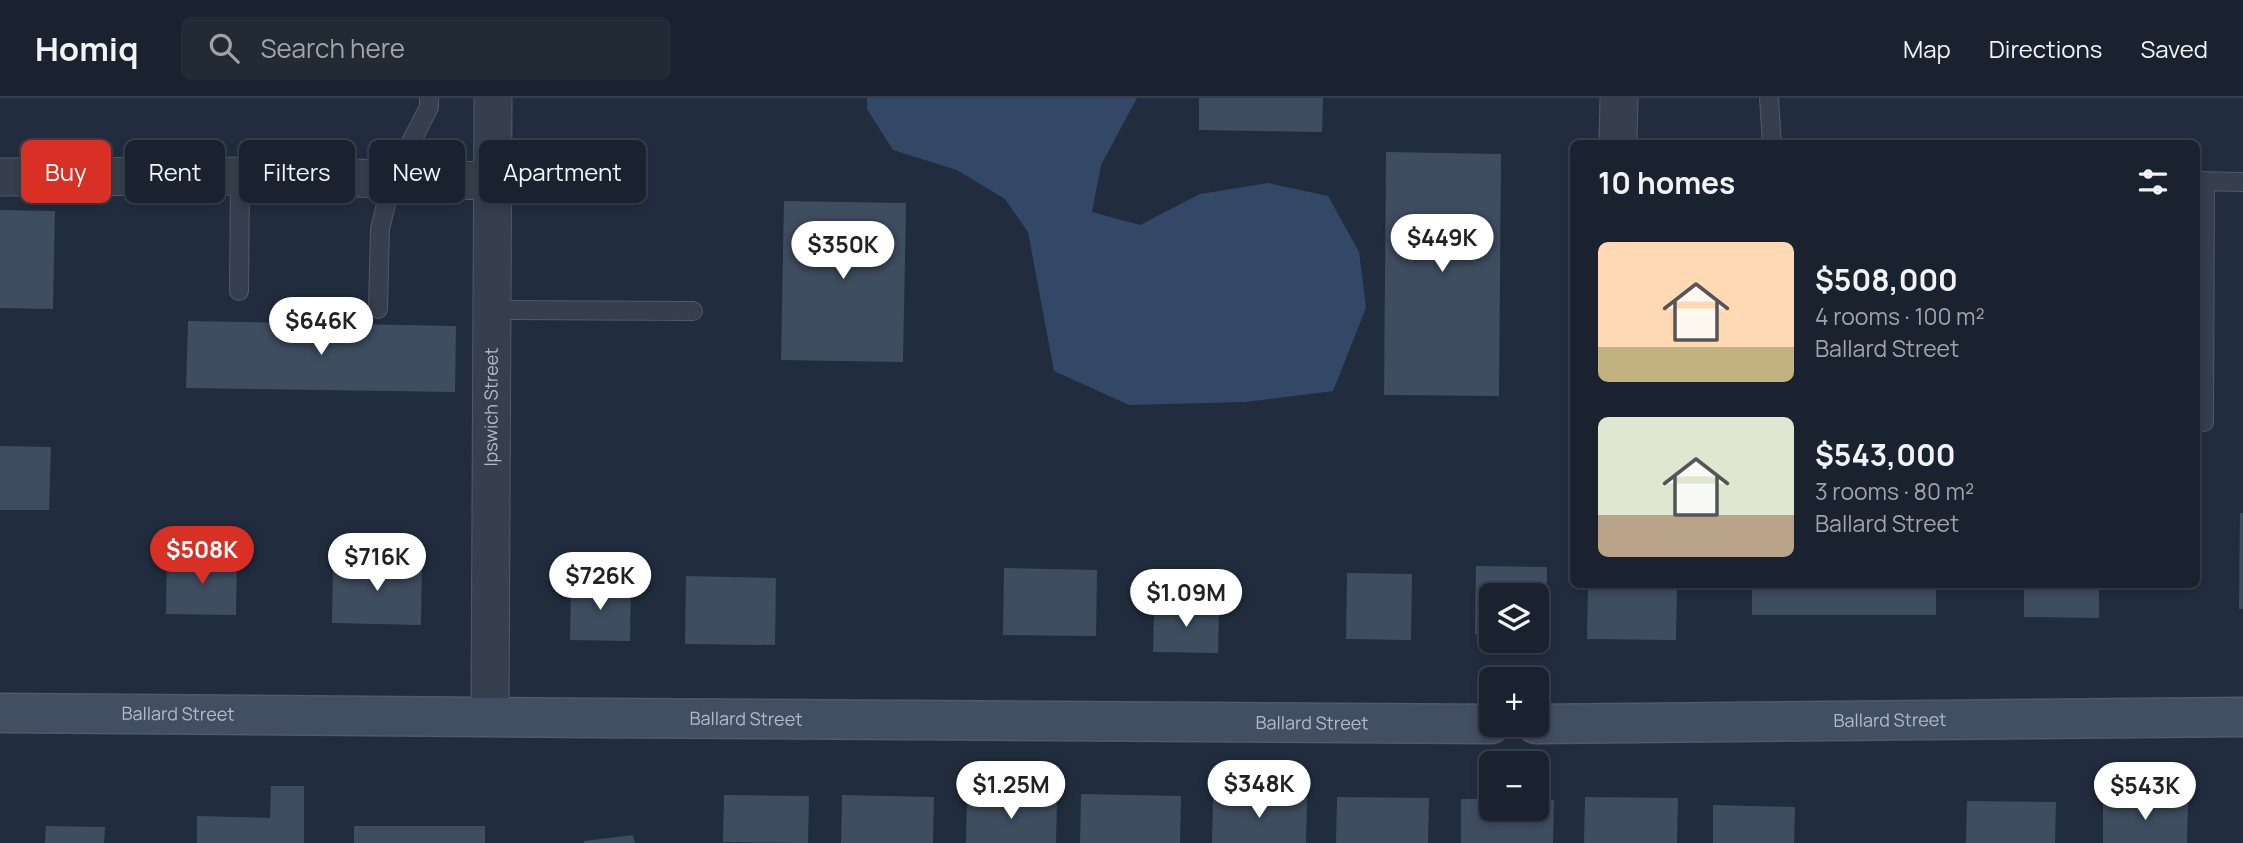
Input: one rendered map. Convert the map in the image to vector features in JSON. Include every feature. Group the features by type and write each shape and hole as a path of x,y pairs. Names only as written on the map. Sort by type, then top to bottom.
{"street":[{"name":"Ipswich Street","path":"493,98 493,140"},
{"path":"1618,140 1619,98"},
{"path":"0,177 239,177"},
{"name":"Ipswich Street","path":"490,716 493,203"},
{"name":"Ballard Street","path":"0,713 1171,724 1479,724"},
{"name":"Ballard Street","path":"1549,724 2243,717"}],"lane":[{"path":"412,140 429,107 429,98"},
{"path":"1769,98 1772,140"},
{"path":"2204,422 2201,181 2243,182"},
{"path":"239,291 240,203"},
{"path":"378,309 380,229 386,203"},
{"path":"492,310 693,311"}],"water":[{"path":"867,98 1137,98 1101,165 1092,212 1140,225 1200,194 1268,183 1328,196 1359,252 1366,308 1333,391 1245,402 1129,405 1054,371 1028,232 1005,199 957,170 893,150 867,109"}],"building":[{"path":"1199,98 1323,98 1322,132 1199,130"},
{"path":"1386,152 1501,154 1499,396 1384,395"},
{"path":"784,201 906,203 903,362 781,360"},
{"path":"0,210 55,211 53,309 0,308"},
{"path":"188,321 456,326 455,392 186,388"},
{"path":"0,446 51,447 49,510 0,510"},
{"path":"2240,513 2243,513 2243,609 2239,609"},
{"path":"167,557 237,558 236,615 166,614"},
{"path":"333,561 422,563 421,625 332,623"},
{"path":"1476,566 1547,567 1547,583 1479,583 1479,634 1475,634"},
{"path":"1004,568 1097,570 1096,636 1003,635"},
{"path":"1347,573 1412,574 1411,640 1346,639"},
{"path":"686,576 776,578 775,645 685,644"},
{"path":"571,583 631,584 630,641 570,640"},
{"path":"1588,588 1677,588 1676,640 1587,639"},
{"path":"1752,588 1936,588 1936,615 1752,615"},
{"path":"2024,588 2099,588 2099,618 2024,617"},
{"path":"1154,606 1219,607 1218,653 1153,652"},
{"path":"271,786 304,786 304,843 197,843 197,816 270,818"},
{"path":"1081,794 1181,796 1180,843 1080,843"},
{"path":"724,795 809,796 808,843 723,842"},
{"path":"842,795 934,797 933,843 841,843"},
{"path":"1213,796 1307,798 1306,843 1212,843"},
{"path":"1337,797 1429,798 1428,843 1336,843"},
{"path":"1585,797 1678,798 1677,843 1584,843"},
{"path":"967,798 1057,799 1056,843 966,843"},
{"path":"1461,799 1479,799 1479,821 1549,821 1549,800 1554,800 1553,843 1461,843"},
{"path":"1967,801 2056,802 2055,843 1966,843"},
{"path":"2103,801 2188,803 2187,843 2103,843"},
{"path":"1713,805 1795,807 1794,843 1713,843"},
{"path":"46,826 105,827 104,843 45,843"},
{"path":"354,826 485,826 485,843 354,843"},
{"path":"633,835 635,843 584,843 584,841"}]}
